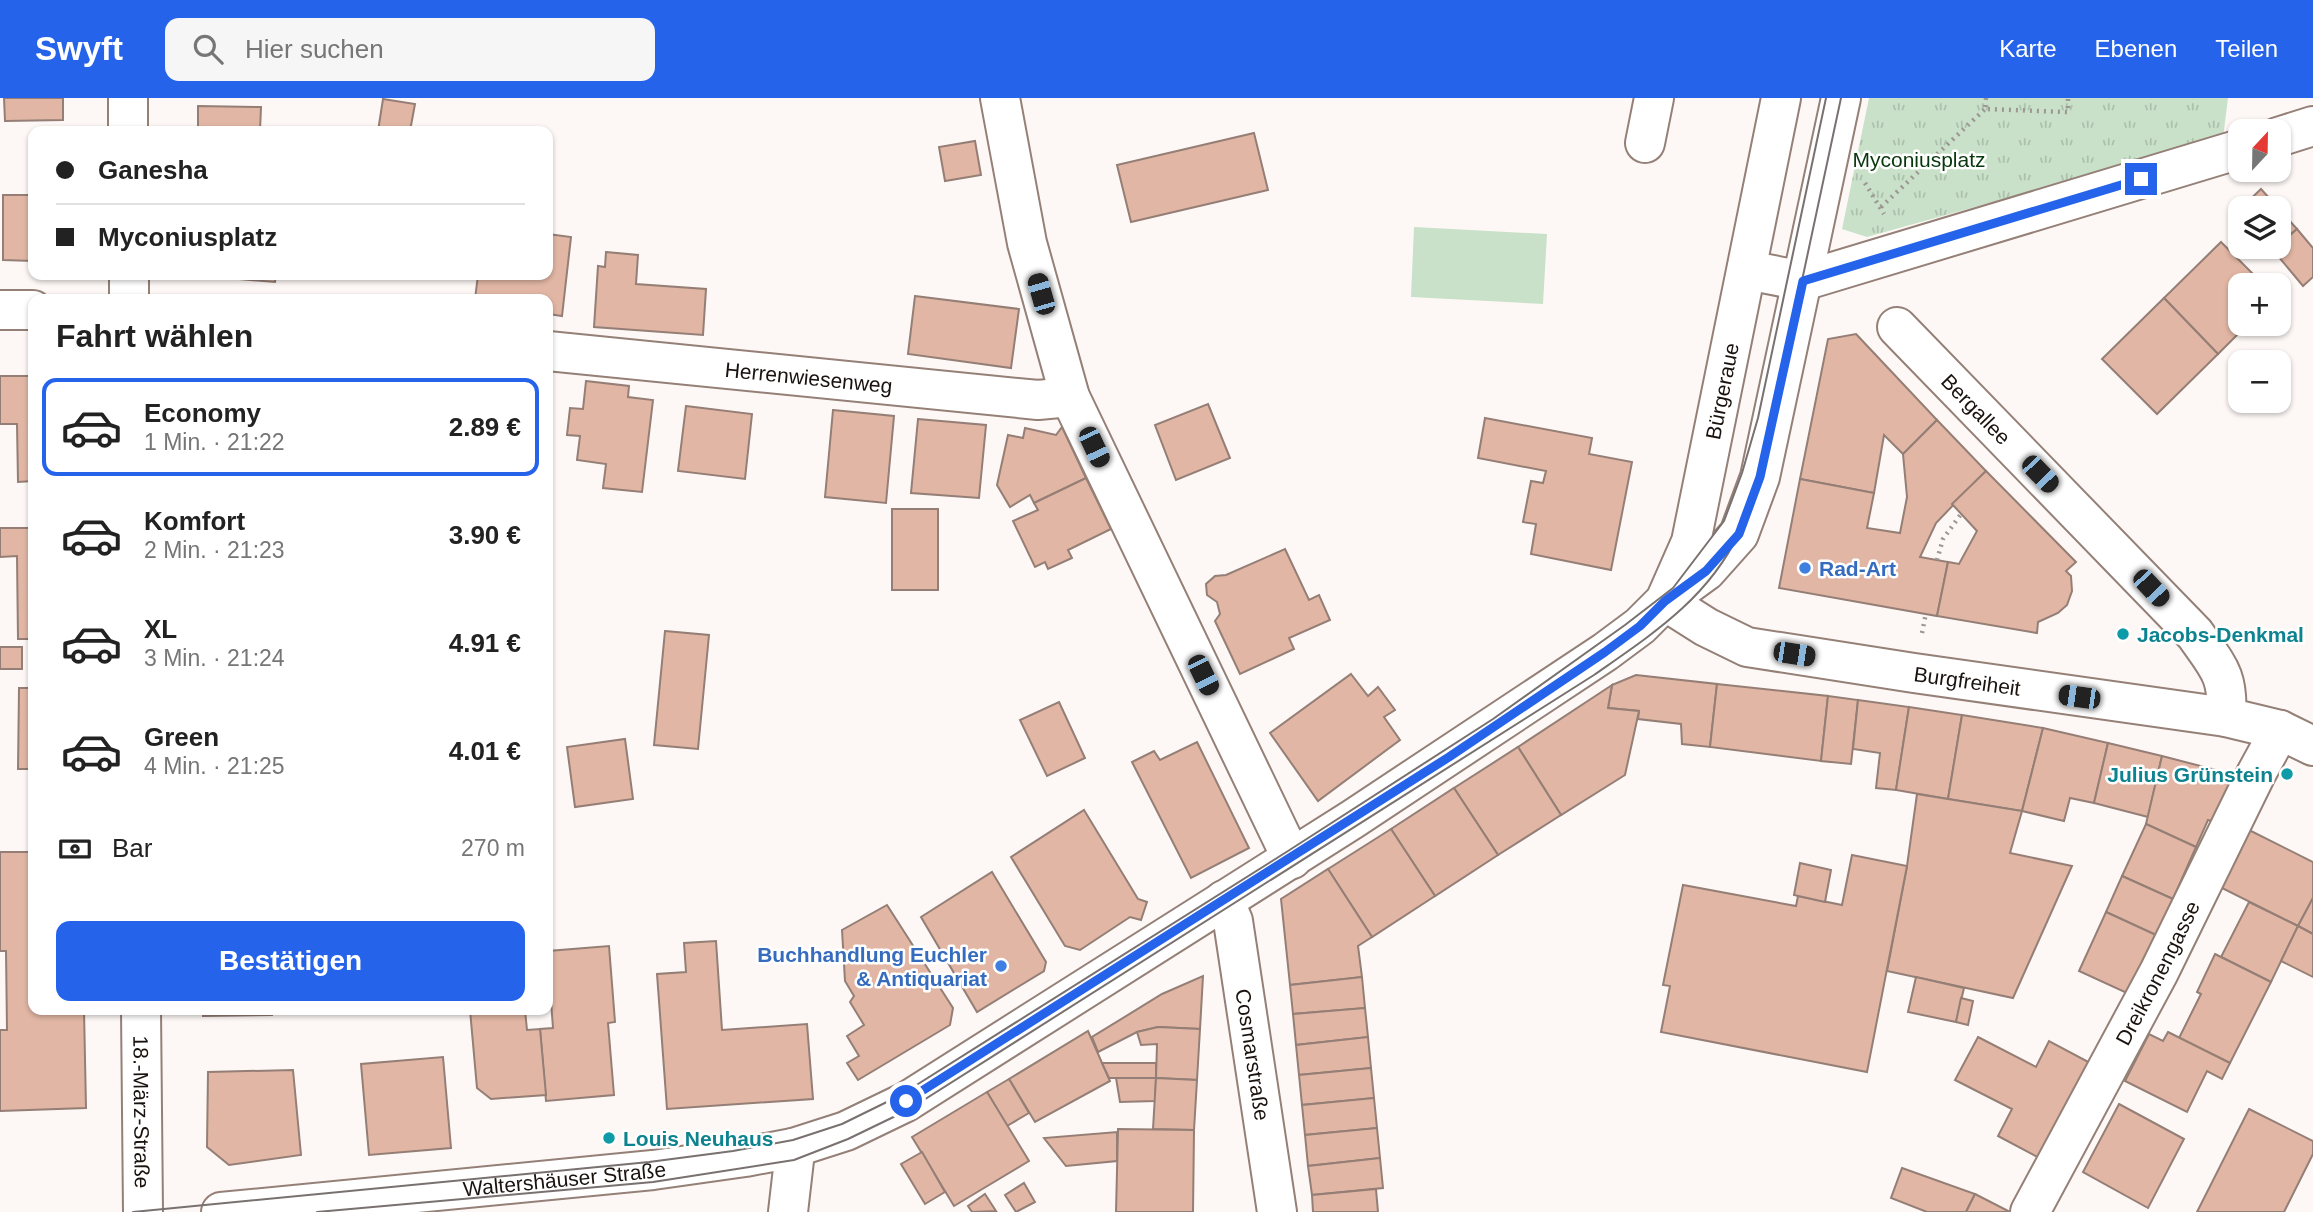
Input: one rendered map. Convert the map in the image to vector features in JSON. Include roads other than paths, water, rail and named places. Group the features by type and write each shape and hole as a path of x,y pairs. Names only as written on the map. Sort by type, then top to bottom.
{"street":[{"path":"128,98 128,126"},
{"path":"1000,98 1027,243 1070,397 1292,859"},
{"path":"1645,143 1654,98"},
{"name":"Bürgeraue","path":"1605,652 1640,626 1665,601 1691,542 1782,98"},
{"path":"1665,601 1706,571 1739,534 1760,477 1841,98"},
{"path":"2291,133 2313,126"},
{"path":"1747,270 1803,281 2228,153"},
{"path":"0,310 28,310"},
{"name":"Bergallee","path":"1897,327 2195,634 2223,674 2228,694 2226,717"},
{"name":"Herrenwiesenweg","path":"553,352 1038,400 1070,397"},
{"name":"Burgfreiheit","path":"1665,601 1706,627 1747,647 2226,717 2297,738"},
{"name":"Waltershäuser Straße","path":"221,1212 653,1170 793,1149 846,1131 906,1101 1292,859 1605,652"},
{"name":"Dreikronengasse","path":"2029,1212 2158,972 2256,774 2297,738"},
{"name":"Cosmarstraße","path":"1224,900 1233,921 1277,1212"},
{"name":"18.-März-Straße","path":"141,1015 143,1212"},
{"path":"788,1212 793,1149"}],"tram line":[{"path":"133,1212 649,1162 793,1140 842,1124 899,1096 1493,719 1673,588 1724,521 1758,418 1826,98"},
{"path":"317,1212 653,1182 794,1160 848,1139 908,1110 1594,675 1657,630 1695,596 1726,556 1739,533 1760,477 1841,98"}],"place":[{"name":"Rad-Art","path":"1805,568"},
{"name":"Jacobs-Denkmal","path":"2123,634"},
{"name":"Julius Grünstein","path":"2287,774"},
{"name":"Buchhandlung Euchler & Antiquariat","path":"1001,966"},
{"name":"Louis Neuhaus","path":"609,1138"}],"park label":[{"name":"Myconiusplatz","path":"1919,159"}]}
